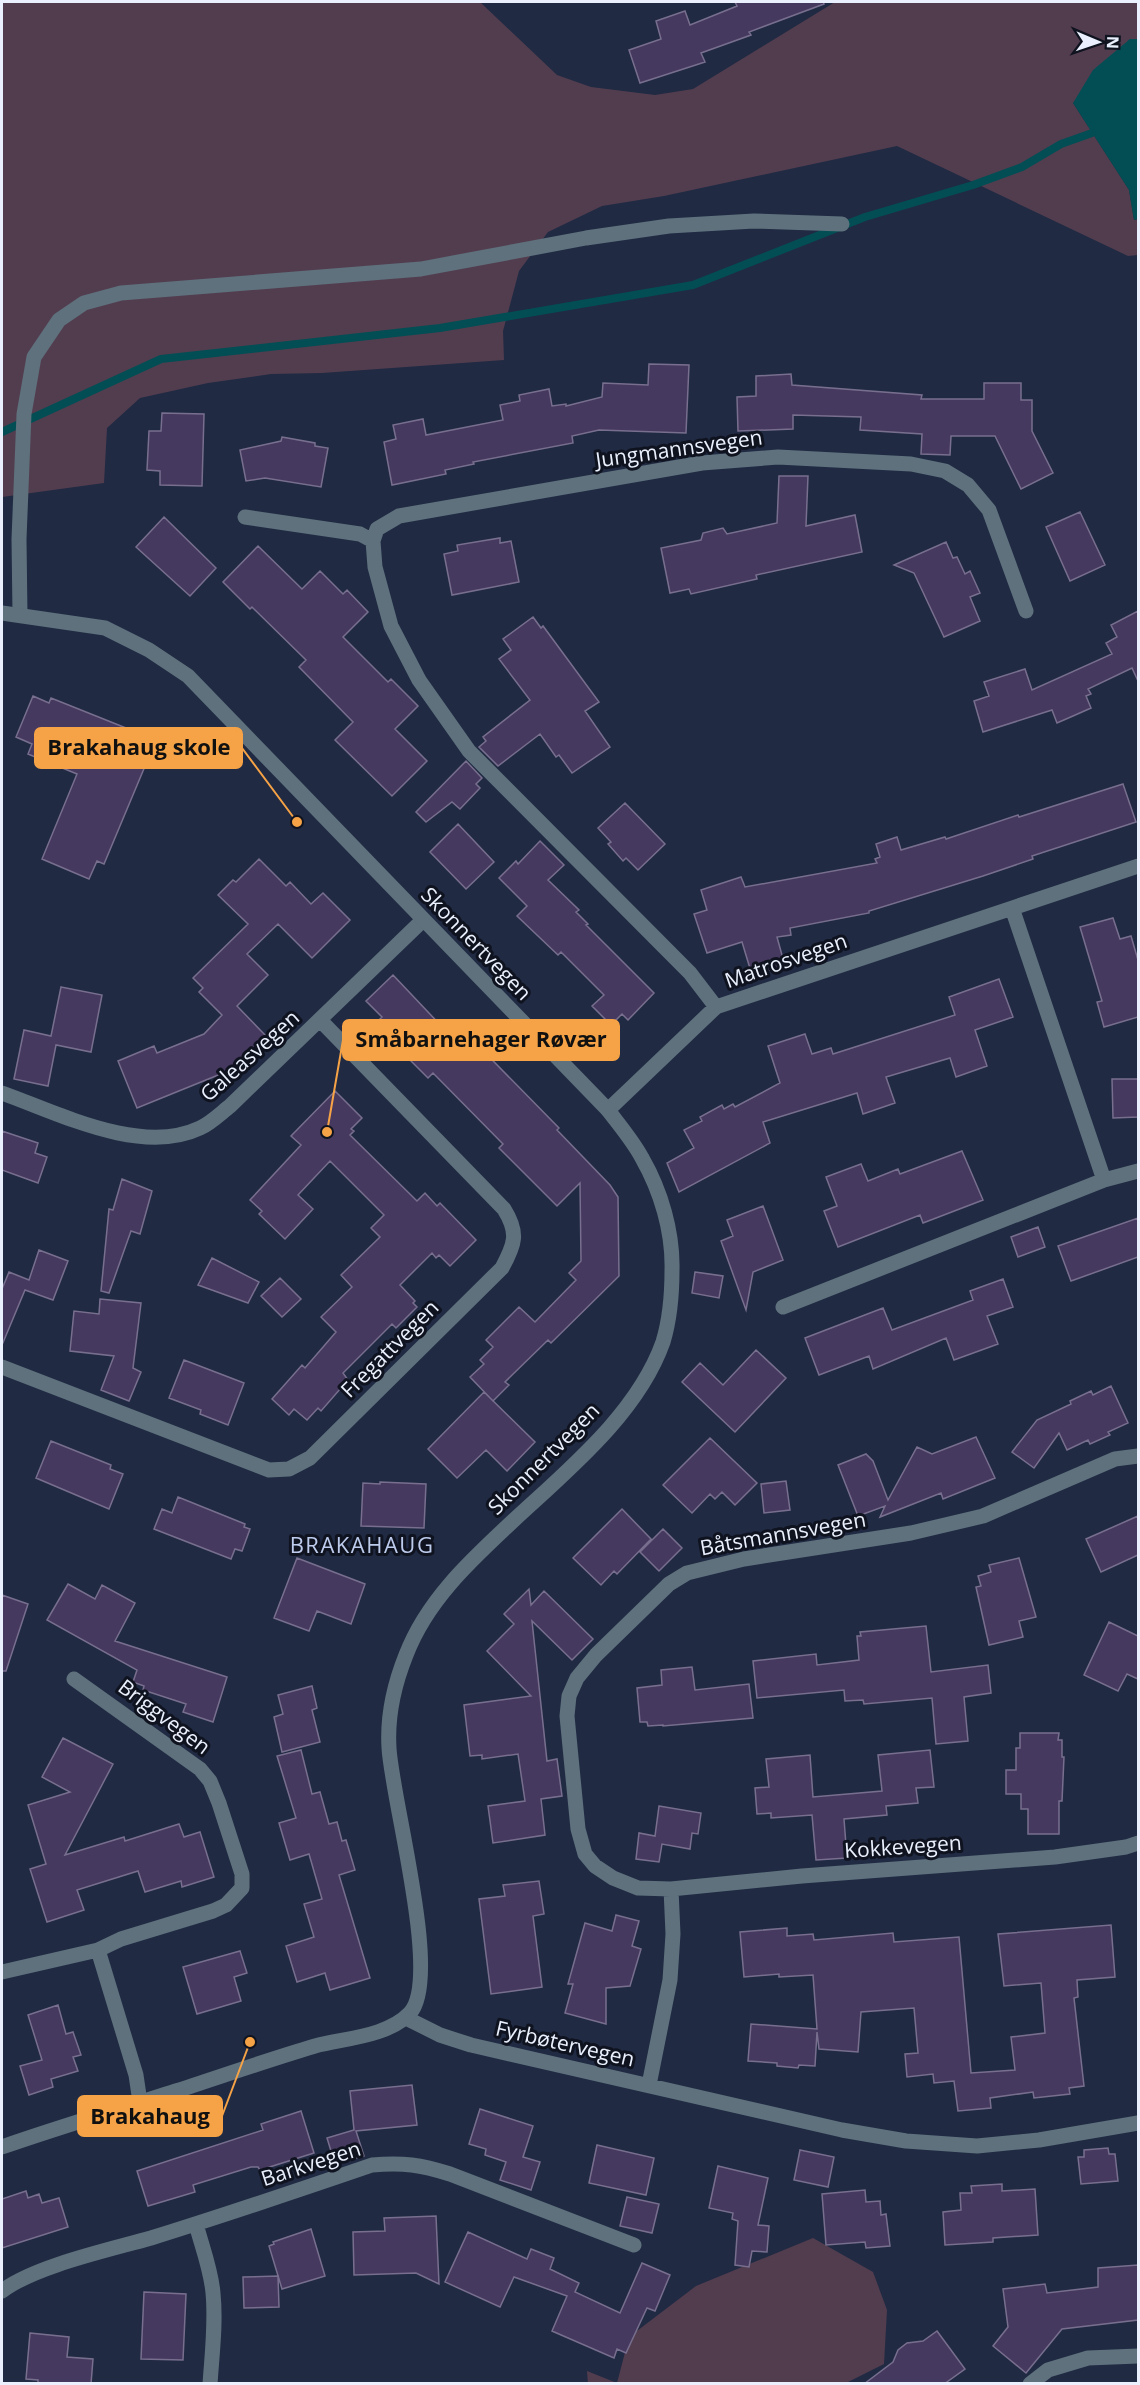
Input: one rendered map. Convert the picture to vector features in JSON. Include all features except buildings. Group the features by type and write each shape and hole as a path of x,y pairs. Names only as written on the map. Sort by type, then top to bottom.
{"street":[{"path":"20,615 19,538 24,414 34,357 59,321 84,303 121,293 421,269 586,238 679,225 775,221 842,224"},
{"name":"Jungmannsvegen","path":"373,541 378,529 399,516 702,463 778,457 911,464 945,471 968,485 989,510 1026,611"},
{"path":"245,517 360,534 373,541 375,567 391,626 418,680 469,751 690,973 716,1007"},
{"name":"Skonnertvegen","path":"2,613 105,628 149,650 188,676 608,1110 643,1159 662,1203 673,1249 672,1297 663,1342 642,1385 596,1443 480,1552 440,1596 421,1621 397,1679 390,1708 388,1744 392,1782 415,1898 422,1968 416,2006 406,2018"},
{"name":"Matrosvegen","path":"608,1110 716,1007 1138,866"},
{"path":"1012,908 1104,1180"},
{"name":"Galeasvegen","path":"2,1093 100,1129 143,1137 173,1135 200,1128 230,1106 321,1021 423,920"},
{"name":"Fregattvegen","path":"2,1367 269,1470 289,1469 310,1458 502,1268 512,1251 515,1236 512,1222 504,1209 321,1021"},
{"path":"783,1306 1104,1180 1138,1172"},
{"name":"Båtsmannsvegen","path":"670,1889 638,1888 613,1878 595,1866 585,1854 578,1829 567,1716 569,1696 577,1678 596,1655 669,1584 687,1573 744,1559 911,1533 964,1521 1002,1508 1115,1459 1138,1456"},
{"name":"Briggvegen","path":"2,1971 98,1950 121,1940 226,1905 242,1888 242,1874 210,1781 200,1769 74,1679"},
{"name":"Kokkevegen","path":"670,1889 802,1876 1055,1857 1126,1847 1138,1843"},
{"path":"649,2085 670,1980 673,1934 670,1889"},
{"path":"98,1950 136,2075 140,2102"},
{"path":"2,2147 76,2121 315,2046 390,2028 406,2018"},
{"name":"Fyrbøtervegen","path":"406,2018 440,2035 471,2045 842,2130 906,2141 977,2146 1039,2140 1138,2123"},
{"name":"Barkvegen","path":"2,2291 14,2282 52,2268 195,2224 372,2165 398,2162 422,2165 450,2174 634,2245"},
{"path":"195,2224 209,2267 213,2293 214,2322 210,2384"},
{"path":"1030,2384 1048,2370 1088,2358 1138,2356"}],"shaded area":[{"path":"2,2 480,2 557,75 591,87 655,95 693,89 835,2 1138,2 1138,39 1130,39 1073,103 1129,190 1134,220 1138,219 1138,255 1128,256 897,146 664,196 602,206 548,232 519,271 503,331 504,360 322,373 271,374 208,383 140,398 107,428 104,483 2,497"},
{"path":"1130,39 1138,39 1138,219 1134,220 1129,190 1073,103 1093,70"},
{"path":"813,2238 873,2272 887,2310 884,2364 846,2383 588,2384 587,2371 617,2383 629,2337 696,2286"}],"waterway":[{"path":"2,432 161,359 440,328 693,285 865,217 973,185 1022,167 1061,144 1092,133"}],"place":[{"name":"Brakahaug skole","path":"297,822"},
{"name":"Småbarnehager Røvær","path":"327,1132"},
{"name":"Brakahaug","path":"250,2042"}],"district":[{"name":"BRAKAHAUG","path":"362,1545"}]}
